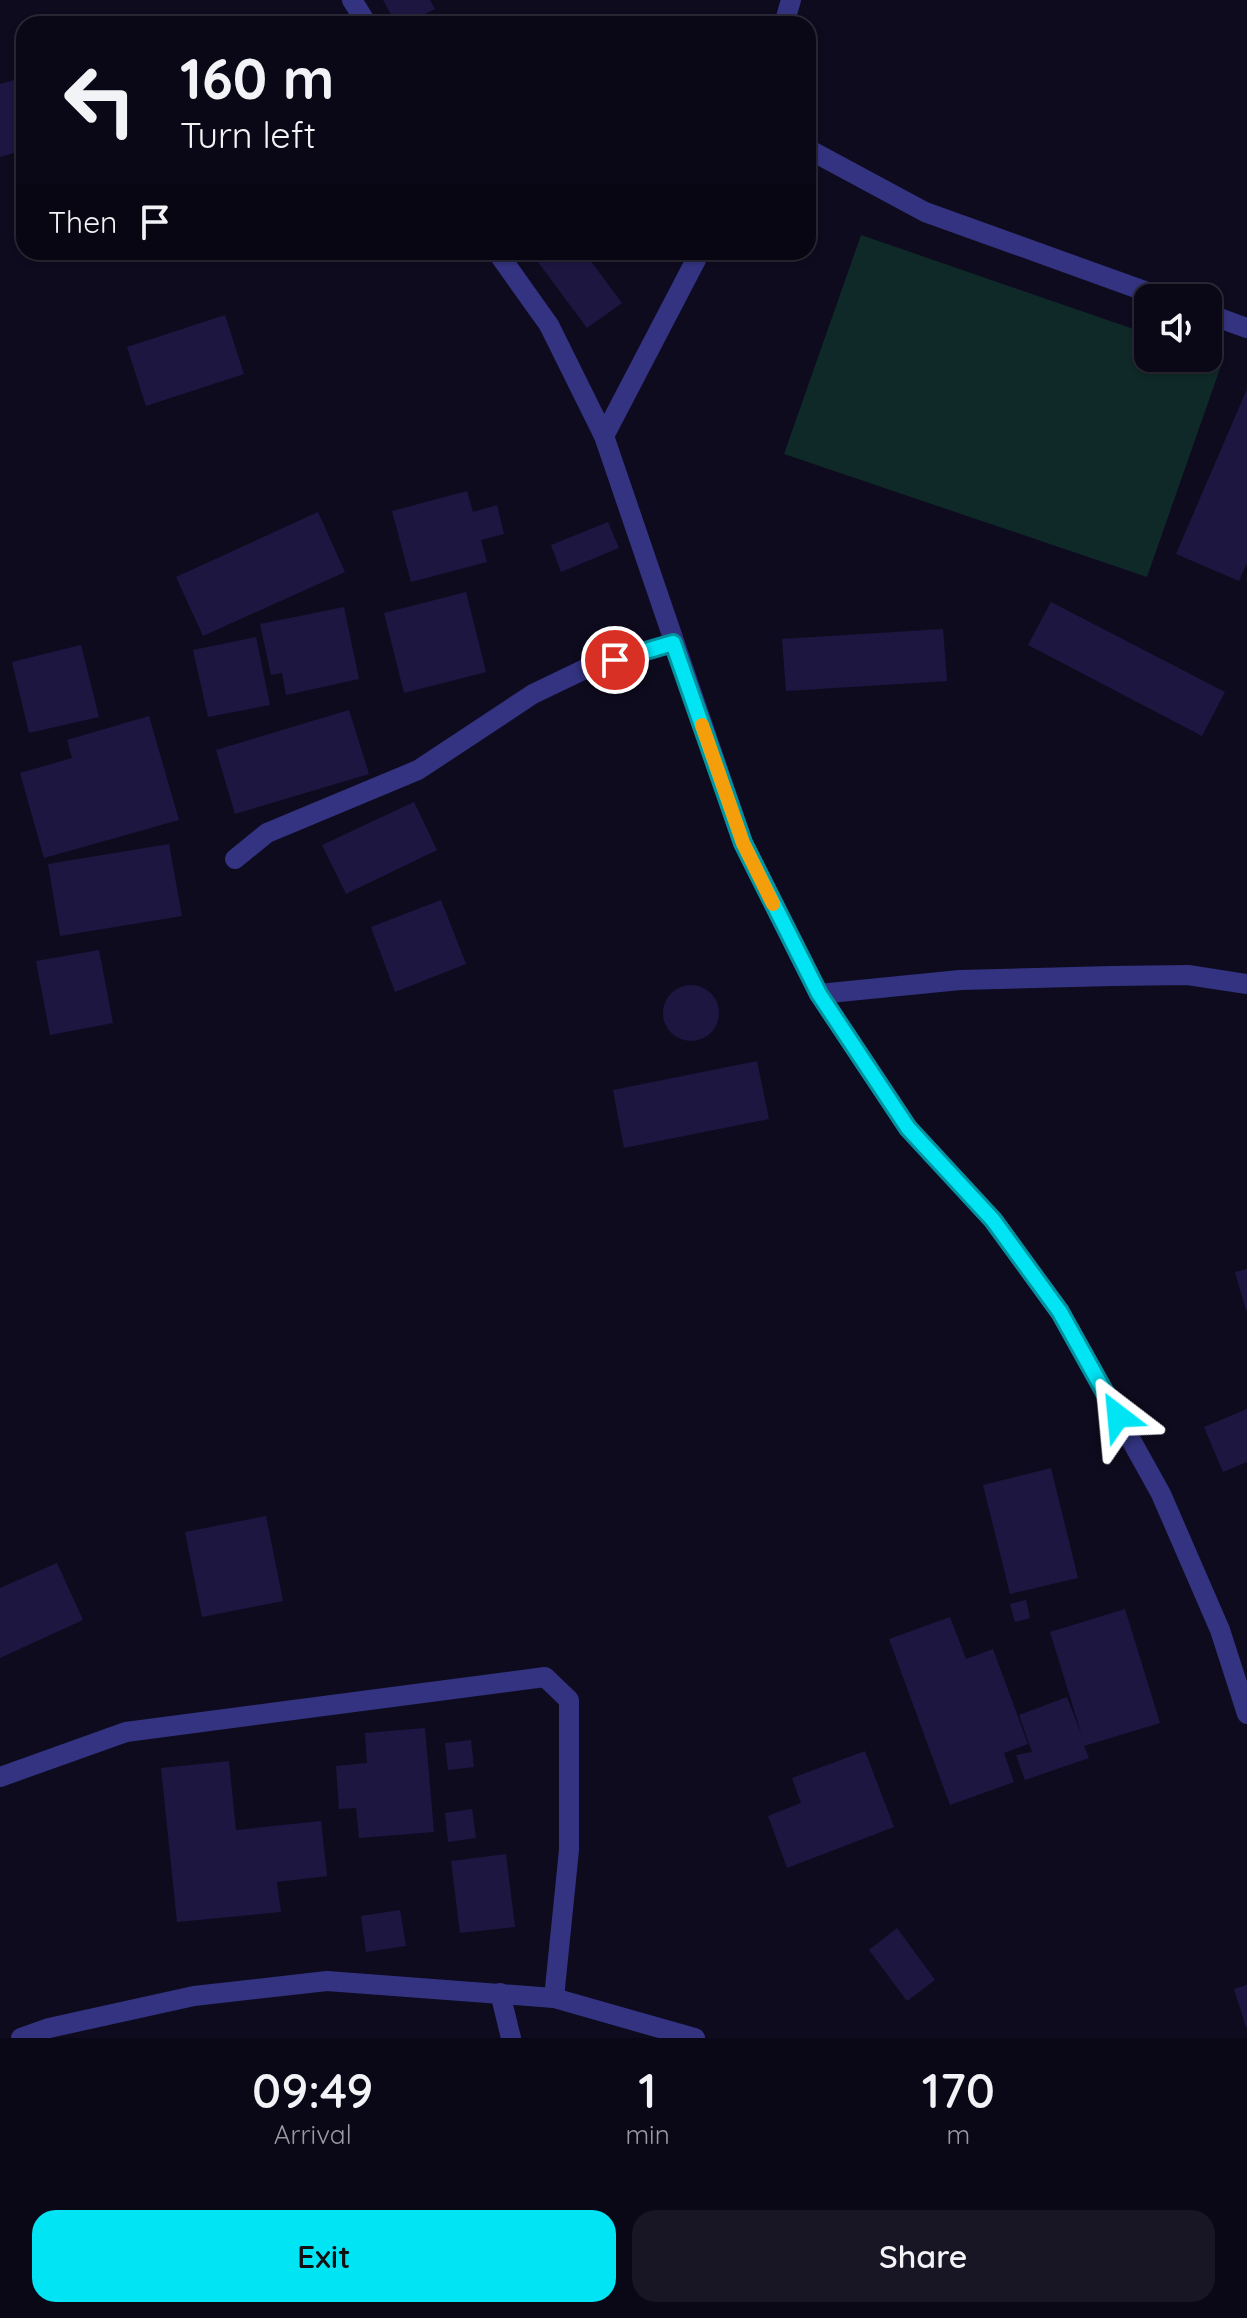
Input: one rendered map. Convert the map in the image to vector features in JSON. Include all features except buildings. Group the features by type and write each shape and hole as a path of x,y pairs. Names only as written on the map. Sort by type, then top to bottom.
{"street":[{"path":"816,153 925,212 1134,287"},
{"path":"503,260 549,325 604,436 743,843 819,994 908,1128 993,1220 1060,1312 1161,1494 1220,1630 1247,1714"},
{"path":"604,436 696,260"},
{"path":"1222,319 1247,328"},
{"path":"235,859 267,833 418,770 533,694 585,669 673,643"},
{"path":"819,994 960,980 1112,976 1188,975 1247,984"},
{"path":"0,1777 126,1732 545,1677 569,1700 569,1850 554,1998"},
{"path":"21,2038 49,2028 194,1996 327,1981 554,1998 695,2038"},
{"path":"500,1993 511,2038"}],"green space":[{"path":"861,235 1134,329 1134,372 1219,372 1147,577 784,454"}],"slow traffic":[{"path":"702,725 743,843 773,904"}],"route":[{"path":"615,660 673,643 743,843 819,994 908,1128 993,1220 1060,1312 1118,1416"}]}
